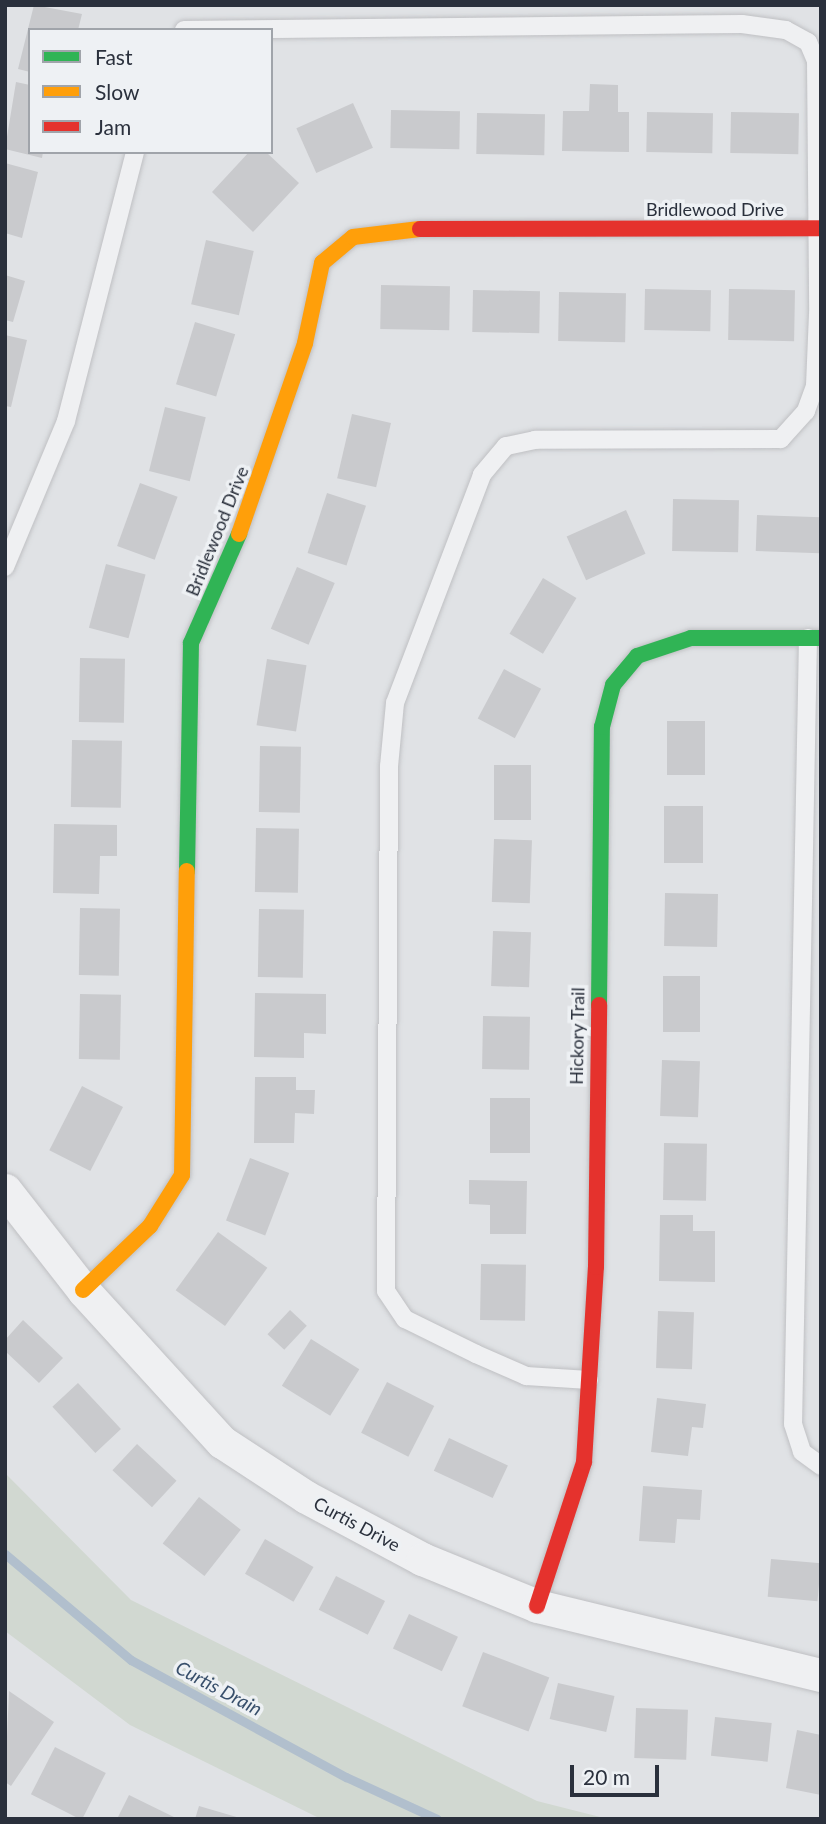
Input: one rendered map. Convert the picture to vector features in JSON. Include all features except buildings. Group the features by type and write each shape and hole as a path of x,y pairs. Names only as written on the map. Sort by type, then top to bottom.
{"street":[{"name":"Bridlewood Drive","path":"83,1290 150,1226 183,1175 191,643 226,569 267,457 305,343 322,263 353,237 392,229 820,228"},
{"name":"Hickory Trail","path":"537,1606 584,1462 596,1267 602,727 613,685 637,656 663,644 691,638 814,638"},
{"name":"Curtis Drive","path":"5,1190 83,1290 222,1442 306,1497 422,1559 537,1606 821,1675"}],"lane":[{"path":"273,29 742,24 786,30 808,42 816,61 820,228 815,386 806,411 781,439 535,440 506,446 482,475 395,703 389,766 386,1291 405,1319 526,1376 589,1380"},
{"path":"5,567 66,421 134,154"},
{"path":"814,638 793,1424 803,1452 821,1465"}],"shaded area":[{"path":"5,1473 131,1600 537,1801 608,1819 321,1819 130,1725 5,1631"}],"waterway":[{"name":"Curtis Drain","path":"5,1554 131,1660 346,1777 437,1819"}],"traffic: fast":[{"path":"187,871 191,643 239,534"},
{"path":"599,1005 602,727 613,685 637,656 691,638 821,638"}],"traffic: slow":[{"path":"239,534 305,343 322,263 353,237 420,229"},
{"path":"83,1290 150,1226 182,1175 187,871"}],"traffic: jam":[{"path":"420,229 821,228"},
{"path":"537,1606 584,1462 596,1267 599,1005"}]}
